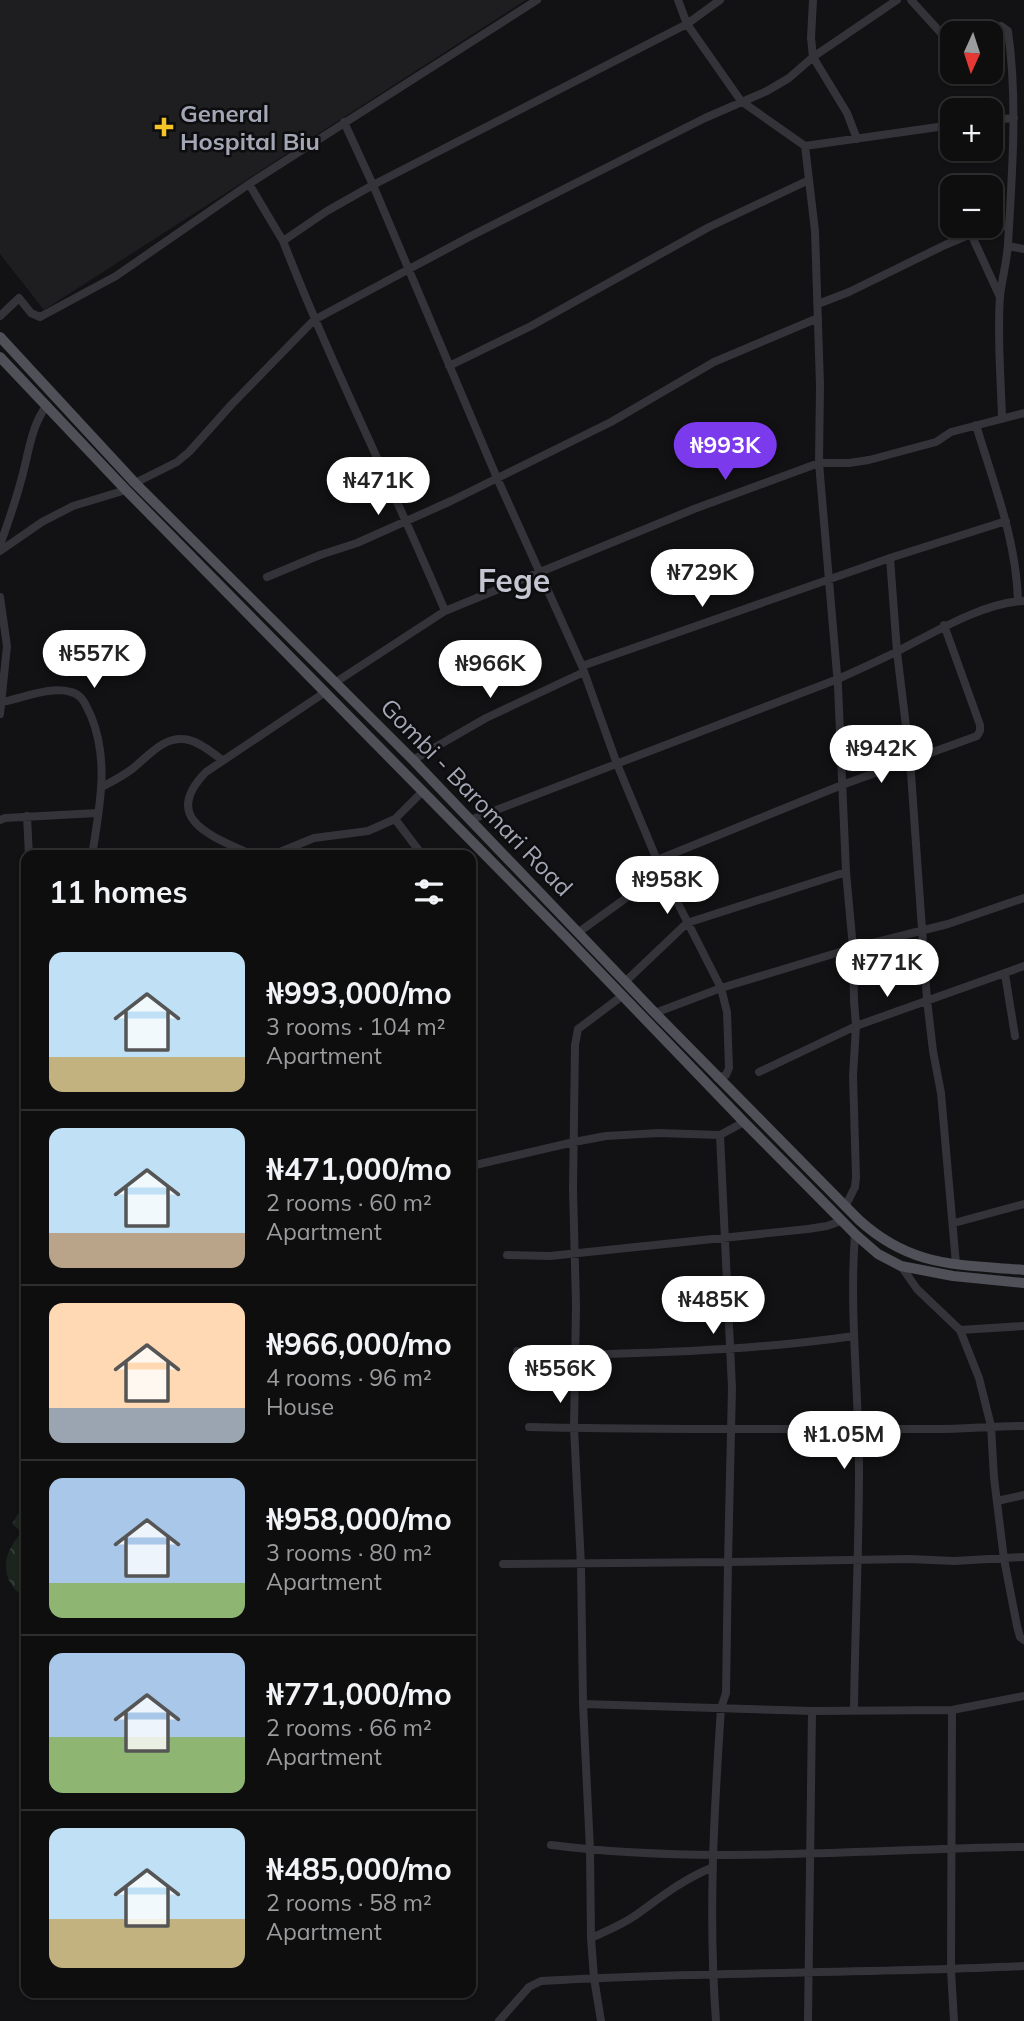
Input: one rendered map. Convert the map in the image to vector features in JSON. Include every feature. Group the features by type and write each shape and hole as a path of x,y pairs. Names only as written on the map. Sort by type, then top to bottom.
{"main road":[{"name":"Gombi - Baromari Road","path":"0,337 131,486 324,692 423,791 472,850"},
{"name":"Gombi - Baromari Road","path":"0,357 413,760 655,1013 744,1122 855,1234 878,1254 901,1266 953,1276 1024,1283"},
{"path":"390,757 403,750"},
{"name":"Gombi - Baromari Road","path":"476,854 870,1230 902,1251 956,1264 1024,1270"}],"street":[{"path":"0,316 19,298 32,313 40,317 116,276 249,184 537,0"},
{"path":"678,0 687,24 741,101 805,146 940,127"},
{"path":"283,241 327,211 373,185 687,24 720,0"},
{"path":"813,0 813,57 847,113 857,139"},
{"path":"0,551 42,522 73,506 131,486 177,462 314,320 469,237 741,101 767,91 897,0"},
{"path":"911,0 940,32"},
{"path":"1002,419 1000,297 1008,246 1014,118 1012,57 1008,31 1003,27"},
{"path":"1003,119 1014,118"},
{"path":"345,122 497,478 583,669 617,764 662,872 721,988 727,1012 729,1068 726,1075 713,1081"},
{"path":"805,146 815,231 819,463 838,679 856,1026 853,1076 856,1177 855,1187 845,1206"},
{"path":"450,366 531,326 709,227 809,180"},
{"path":"249,184 283,241 314,320 407,520 445,611"},
{"path":"1003,226 1008,225"},
{"path":"818,304 962,238"},
{"path":"973,238 1000,297"},
{"path":"1008,246 1024,249"},
{"path":"267,577 320,555 357,544 611,422 714,362 818,318"},
{"path":"0,545 16,499 33,429 47,405"},
{"path":"336,682 445,611 694,509 819,463 869,460 936,442 951,432 1024,413"},
{"path":"471,820 838,679 897,652 944,625 980,611 1021,601 1017,565 1006,521 976,425"},
{"path":"413,760 486,718 583,669 890,558 1006,521"},
{"path":"890,558 897,652 910,759 927,1000 941,1093 956,1264"},
{"path":"0,597 7,646 0,714"},
{"path":"657,860 842,785 976,736 980,730 967,685 944,625"},
{"path":"2,702 58,690 75,693 84,700 99,738 103,786 93,850"},
{"path":"242,850 204,832 193,822 189,800 193,785 222,760 324,692"},
{"path":"103,786 133,769 163,743 176,740 189,740 210,750 222,760"},
{"path":"285,850 314,838 368,831 395,819 423,791"},
{"path":"2,816 97,813"},
{"path":"27,816 29,850"},
{"path":"395,819 418,850"},
{"path":"579,932 662,872"},
{"path":"625,981 687,923 846,872"},
{"path":"655,1013 721,988 853,948 923,931 1024,898"},
{"path":"759,1072 856,1026 1024,967"},
{"path":"1005,974 1015,1036"},
{"path":"601,2021 591,1938 581,1565 574,1428 575,1045 578,1029 622,996"},
{"path":"476,1165 574,1142 634,1134 720,1135 744,1122"},
{"path":"716,2021 712,1973 712,1855 720,1708 726,1693 731,1430 720,1135"},
{"path":"954,1223 1024,1204"},
{"path":"507,1255 550,1256 642,1247 808,1229 841,1221"},
{"path":"854,1709 859,1467 854,1336 855,1234"},
{"path":"901,1266 917,1289 960,1330 979,1378 991,1426 1004,1559 1017,1626 1020,1637 1024,1640"},
{"path":"960,1330 1024,1326"},
{"path":"517,1351 548,1357 730,1350 854,1336"},
{"path":"529,1427 927,1430 1024,1426"},
{"path":"997,1501 1024,1495"},
{"path":"503,1564 1024,1557"},
{"path":"583,1704 812,1711 952,1710 1024,1696"},
{"path":"952,1710 951,1970 954,2021"},
{"path":"808,2021 812,1711"},
{"path":"551,1845 590,1850 712,1855 1024,1847"},
{"path":"591,1938 635,1916 681,1882 712,1868"},
{"path":"499,2021 529,1987 541,1981 712,1973 951,1970 1024,1966"}],"shaded area":[{"name":"General Hospital Biu","path":"0,0 526,0 44,310 0,254"}],"green space":[{"path":"21,1512 21,1531 12,1524"},
{"path":"21,1533 21,1595 11,1584 6,1568 15,1541"}],"place":[{"name":"General Hospital Biu","path":"164,127"}],"district":[{"name":"Fege","path":"514,580"}]}
